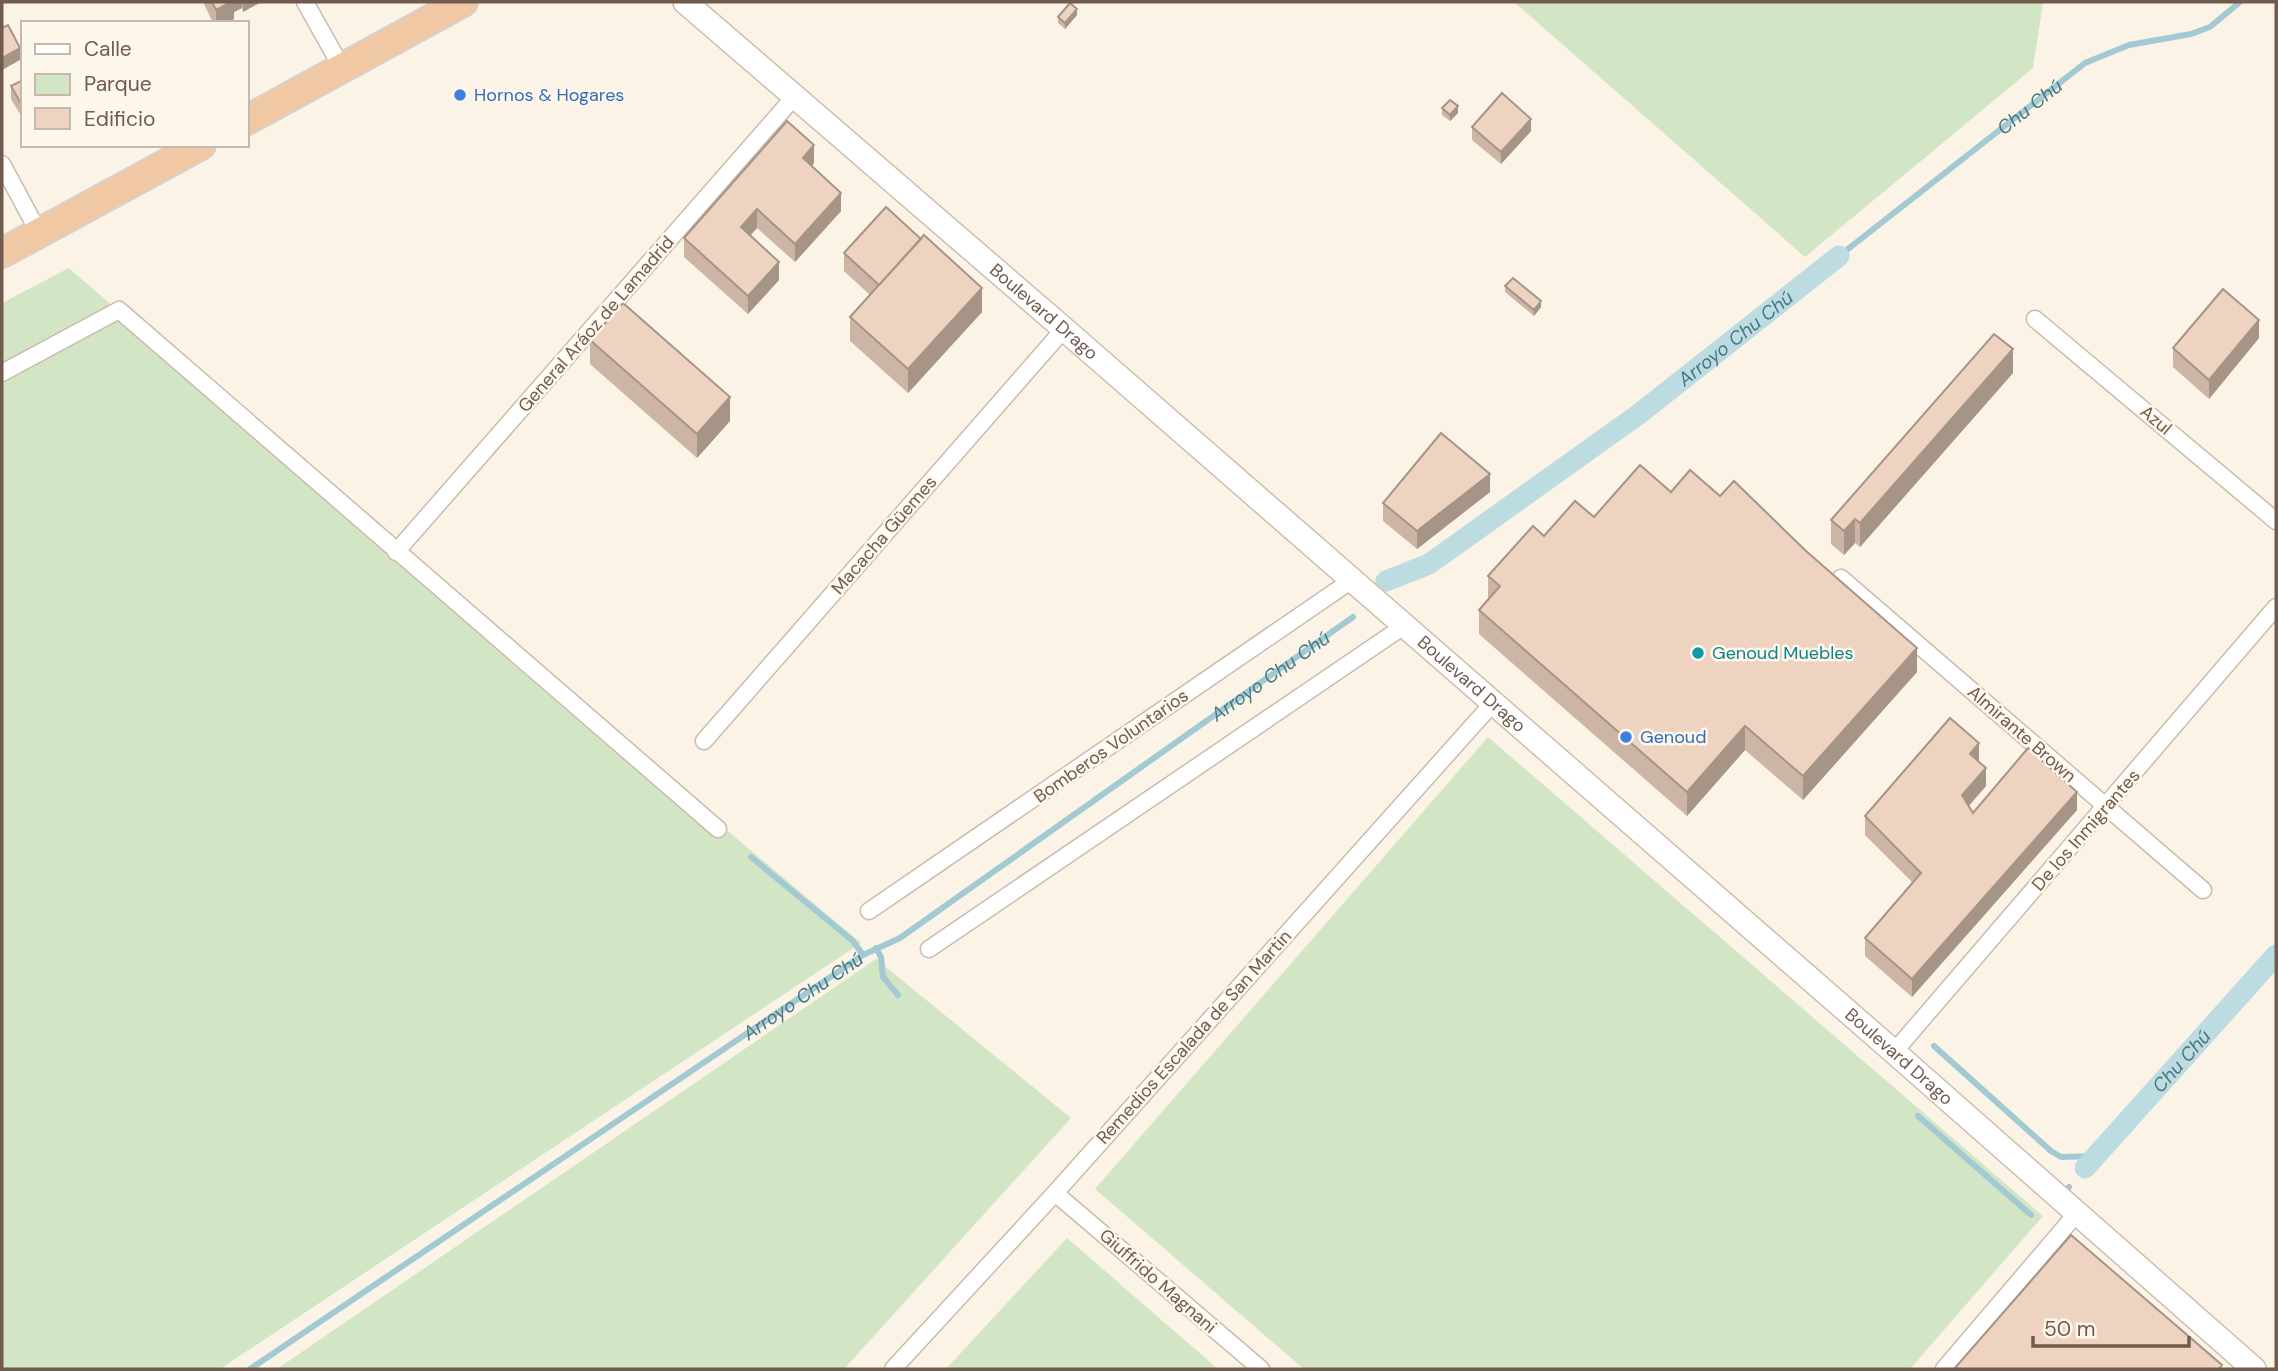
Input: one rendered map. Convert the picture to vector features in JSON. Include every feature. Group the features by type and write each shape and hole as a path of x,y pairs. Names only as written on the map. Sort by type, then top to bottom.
{"highway":[{"path":"248,119 463,2"},
{"path":"2,253 197,147"}],"main road":[{"name":"Boulevard Drago","path":"685,2 1355,582 2254,1369"}],"street":[{"path":"305,2 342,68"},
{"name":"General Aráoz de Lamadrid","path":"396,552 795,96"},
{"path":"2,164 39,233"},
{"path":"2,373 119,310 718,829"},
{"name":"Azul","path":"2035,319 2276,521"},
{"name":"Macacha Güemes","path":"704,741 1064,329"},
{"name":"Almirante Brown","path":"1841,579 2203,890"},
{"name":"Bomberos Voluntarios","path":"869,911 1355,582"},
{"name":"De los Inmigrantes","path":"1894,1052 2276,607"},
{"path":"929,949 1397,620"},
{"name":"Remedios Escalada de San Martin","path":"893,1369 1055,1193 1493,703"},
{"name":"Giuffrido Magnani","path":"1055,1193 1261,1369"},
{"path":"1944,1369 2077,1213"}],"green space":[{"path":"1514,2 2043,2 2033,68 1805,257"},
{"path":"69,268 396,552 861,943 220,1369 2,1369 2,303"},
{"path":"1488,737 2043,1216 1910,1369 1304,1369 1095,1189"},
{"path":"876,959 1071,1118 844,1369 277,1369"},
{"path":"1067,1238 1218,1369 946,1369"}],"building":[{"path":"212,2 231,2 216,10"},
{"path":"1070,3 1077,9 1065,23 1058,17"},
{"path":"8,25 20,48 2,58 2,28"},
{"path":"21,81 21,104 11,86"},
{"path":"1502,93 1531,119 1501,152 1472,127"},
{"path":"1450,100 1458,106 1450,115 1442,108"},
{"path":"787,121 814,145 803,158 841,193 795,244 757,209 741,227 779,262 748,296 684,238"},
{"path":"886,207 921,239 879,285 844,253"},
{"path":"924,235 982,288 908,369 850,317"},
{"path":"1513,278 1541,301 1534,310 1505,286"},
{"path":"2223,289 2259,320 2209,380 2173,348"},
{"path":"623,303 730,397 697,434 590,340"},
{"path":"1994,334 2013,349 1860,523 1855,519 1844,531 1831,520"},
{"path":"1441,433 1490,474 1417,531 1383,503"},
{"name":"Genoud Muebles","path":"1640,465 1671,492 1690,470 1720,496 1734,481 1806,551 1917,648 1803,776 1745,726 1687,792 1479,610 1500,586 1488,576 1533,526 1544,536 1575,501 1594,517"},
{"path":"1950,718 1979,743 1970,754 1986,768 1962,795 1973,813 2028,748 2077,792 1912,979 1865,938 1921,873 1865,816"},
{"path":"2071,1235 2222,1365 2219,1369 1954,1369"}],"waterway":[{"name":"Chu Chú","path":"1839,256 2085,63 2129,45 2191,34 2210,27 2240,2"},
{"name":"Arroyo Chu Chú","path":"1386,581 1429,564 1639,414 1839,256"},
{"name":"Arroyo Chu Chú","path":"250,1369 863,955 900,938 1353,617"},
{"path":"751,857 853,941 863,955"},
{"path":"876,948 881,957 883,977 898,995"},
{"name":"Chu Chú","path":"2085,1168 2276,955"},
{"path":"1934,1046 2051,1151 2061,1157 2096,1156"},
{"path":"1918,1116 2031,1215"}],"place":[{"name":"Hornos & Hogares","path":"460,95"},
{"name":"Genoud Muebles","path":"1698,653"},
{"name":"Genoud","path":"1626,737"}]}
